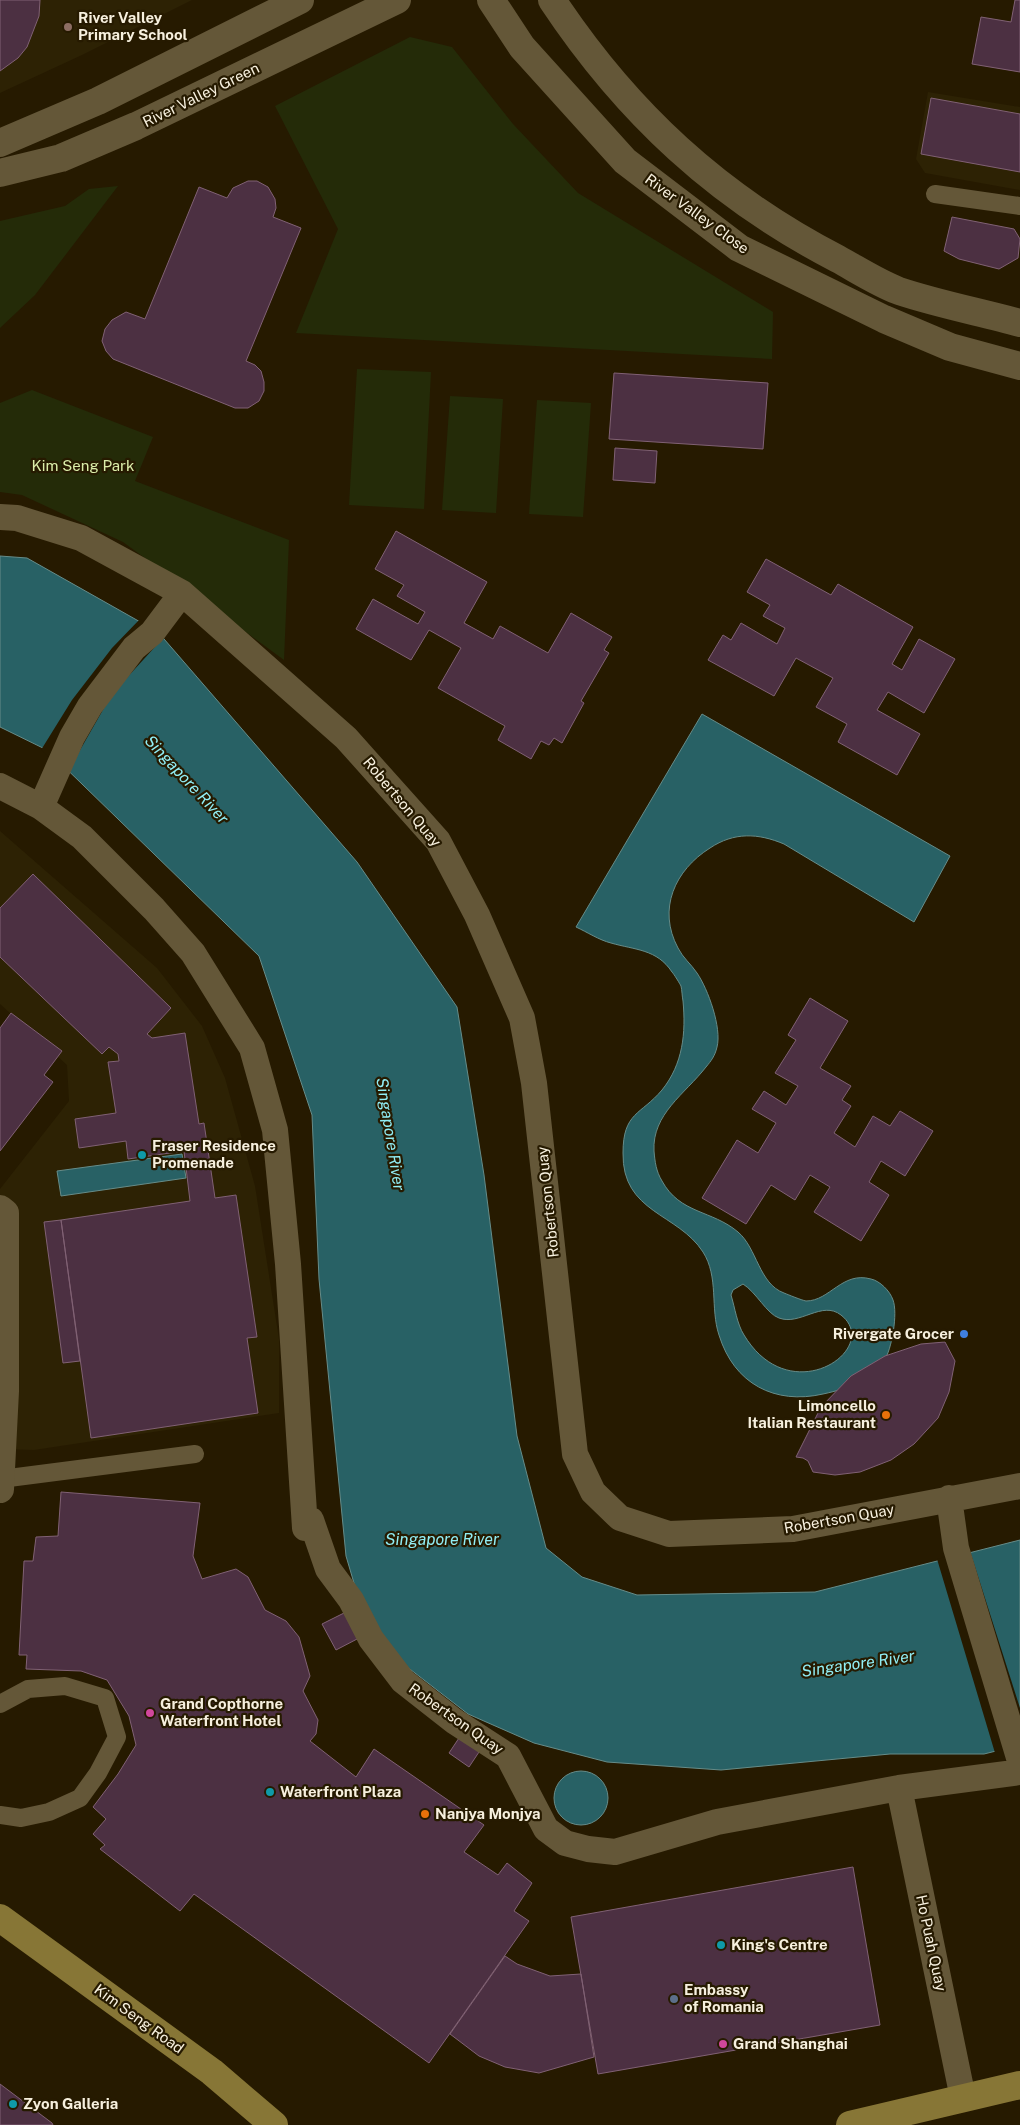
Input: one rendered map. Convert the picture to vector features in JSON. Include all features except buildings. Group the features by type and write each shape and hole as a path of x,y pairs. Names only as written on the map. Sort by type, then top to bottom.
{"main road":[{"name":"Kim Seng Road","path":"0,1918 212,2072 274,2125"},
{"path":"850,2125 1020,2085"}],"street":[{"path":"0,143 98,101 300,0"},
{"name":"River Valley Green","path":"0,173 61,158 136,126 396,0"},
{"name":"River Valley Close","path":"491,0 522,47 625,162 739,248 884,319 950,348 1020,366"},
{"path":"552,0 615,86 678,150 745,204 820,250 898,290 1020,323"},
{"path":"0,517 17,518 82,538 182,594 152,633 134,648 114,672 90,706 57,770 41,807 0,786"},
{"name":"Robertson Quay","path":"182,594 346,738 438,841 477,915 522,1018 534,1083 576,1454 593,1492 620,1518 669,1534 793,1529 1020,1486"},
{"name":"Robertson Quay","path":"41,807 82,837 154,909 193,953 252,1048 275,1130 288,1264 305,1528 311,1520 328,1570 351,1600 371,1639 403,1681 454,1721 508,1756 546,1829 565,1842 588,1849 615,1852 717,1822 899,1788 1020,1772"},
{"path":"0,1209 5,1213 5,1391 0,1484"},
{"path":"949,1498 956,1548 1020,1761"},
{"name":"Ho Puah Quay","path":"899,1788 963,2098"}],"lane":[{"path":"935,194 1020,206"},
{"path":"0,1484 195,1454"},
{"path":"0,1704 28,1689 65,1686 105,1698 117,1737 98,1773 80,1798 49,1812 21,1818 0,1815"}],"shaded area":[{"name":"River Valley Primary School","path":"0,0 192,0 82,55 0,93"},
{"path":"928,92 1020,107 1020,190 925,173 916,159"},
{"path":"0,831 157,968 202,1026 225,1078 255,1186 279,1339 279,1413 34,1450 0,1449 0,1189 69,1101 67,1065 0,1004"}],"green space":[{"path":"410,37 452,47 513,124 578,193 773,312 772,359 296,333 338,229 275,106"},
{"path":"118,186 35,295 0,328 0,221 65,206 89,189"},
{"path":"357,369 431,372 424,509 349,505"},
{"name":"Kim Seng Park","path":"32,390 153,437 135,481 289,540 284,660 123,542 22,495 0,492 0,403"},
{"path":"450,396 503,399 496,513 442,510"},
{"path":"537,400 591,403 583,517 529,514"}],"water":[{"name":"Singapore River","path":"0,556 27,558 158,632 357,862 457,1007 484,1175 517,1436 546,1548 582,1577 637,1595 815,1592 1020,1540 1020,1745 984,1754 890,1754 721,1770 607,1762 534,1743 468,1714 402,1663 359,1600 346,1556 319,1279 312,1115 259,956 47,750 0,727"},
{"path":"702,714 950,856 914,922 784,844 755,836 728,839 710,848 698,857 687,867 679,879 670,905 669,919 672,933 680,952 697,973 705,989 716,1019 718,1039 714,1056 698,1077 671,1105 658,1126 654,1151 658,1174 669,1192 678,1200 687,1206 718,1219 738,1232 750,1247 769,1282 784,1293 806,1301 814,1300 844,1282 861,1278 878,1282 890,1293 895,1313 887,1355 882,1364 855,1383 833,1392 805,1397 773,1393 759,1387 746,1378 726,1352 716,1325 713,1282 708,1262 703,1252 692,1239 641,1200 632,1188 625,1173 623,1153 626,1129 635,1116 662,1090 675,1070 679,1059 684,1025 681,986 666,964 660,959 637,949 607,942 576,927","holes":["743,1284 770,1312 779,1318 795,1319 819,1311 834,1311 841,1315 851,1329 850,1343 841,1356 826,1367 806,1372 785,1369 763,1358 744,1335 731,1295 733,1290"]},
{"path":"182,1154 186,1178 61,1196 57,1171"},
{"path":"581,1771 591,1773 600,1779 606,1788 608,1798 606,1808 600,1817 591,1823 581,1825 571,1823 562,1817 556,1808 554,1798 556,1788 562,1779 571,1773"}],"pier":[{"path":"140,619 159,630 165,636 112,694 67,773 41,750 72,700 112,648"},
{"path":"970,1551 1020,1708 1020,1747 995,1753 937,1559"}],"place":[{"name":"River Valley Primary School","path":"68,27"},
{"name":"Fraser Residence Promenade","path":"142,1155"},
{"name":"Rivergate Grocer","path":"964,1334"},
{"name":"Limoncello Italian Restaurant","path":"886,1415"},
{"name":"Grand Copthorne Waterfront Hotel","path":"150,1713"},
{"name":"Waterfront Plaza","path":"270,1792"},
{"name":"Nanjya Monjya","path":"425,1814"},
{"name":"King's Centre","path":"721,1945"},
{"name":"Embassy of Romania","path":"674,1999"},
{"name":"Grand Shanghai","path":"723,2044"},
{"name":"Zyon Galleria","path":"13,2104"}]}
